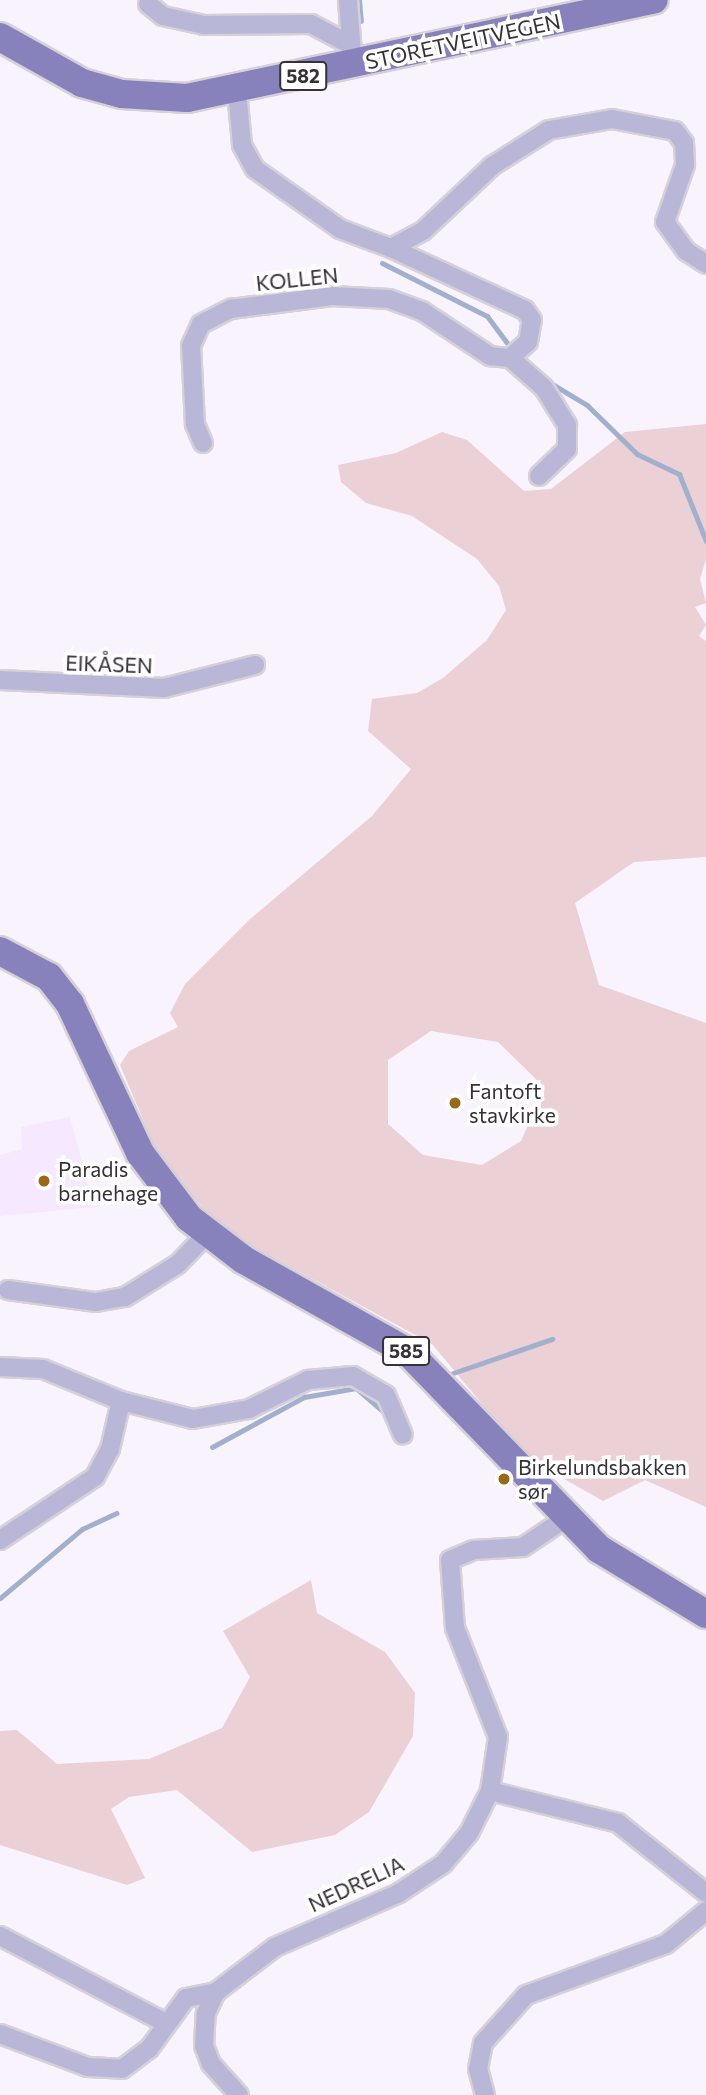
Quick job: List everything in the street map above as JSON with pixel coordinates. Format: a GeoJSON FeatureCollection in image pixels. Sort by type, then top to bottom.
{"type":"FeatureCollection","features":[{"type":"Feature","properties":{"kind":"main road","name":"STORETVEITVEGEN"},"geometry":{"type":"LineString","coordinates":[[0,37],[82,83],[122,94],[176,98],[237,91],[352,55],[654,0]]}},
{"type":"Feature","properties":{"kind":"main road","name":"585"},"geometry":{"type":"LineString","coordinates":[[0,951],[48,977],[70,1004],[140,1153],[169,1196],[207,1234],[408,1352],[566,1518],[599,1549],[706,1614]]}},
{"type":"Feature","properties":{"kind":"street","name":"STORETVEITVEGEN"},"geometry":{"type":"LineString","coordinates":[[348,0],[352,55]]}},
{"type":"Feature","properties":{"kind":"street","name":"STORETVEITVEGEN"},"geometry":{"type":"LineString","coordinates":[[148,4],[163,16],[204,26],[311,24],[352,55]]}},
{"type":"Feature","properties":{"kind":"street"},"geometry":{"type":"LineString","coordinates":[[237,91],[242,145],[255,169],[340,229],[391,248],[525,310],[531,335],[510,358]]}},
{"type":"Feature","properties":{"kind":"street"},"geometry":{"type":"LineString","coordinates":[[391,248],[422,231],[532,138],[572,121],[612,118],[679,136],[685,165],[665,222],[674,239],[706,264]]}},
{"type":"Feature","properties":{"kind":"street","name":"KOLLEN"},"geometry":{"type":"LineString","coordinates":[[203,443],[195,424],[191,346],[201,324],[231,309],[332,296],[389,299],[422,311],[490,356],[510,358],[544,388],[567,425],[567,449],[539,476]]}},
{"type":"Feature","properties":{"kind":"street","name":"EIKÅSEN"},"geometry":{"type":"LineString","coordinates":[[0,680],[153,689],[255,665]]}},
{"type":"Feature","properties":{"kind":"street"},"geometry":{"type":"LineString","coordinates":[[8,1290],[96,1302],[125,1297],[170,1270],[207,1234]]}},
{"type":"Feature","properties":{"kind":"street"},"geometry":{"type":"LineString","coordinates":[[0,1367],[43,1369],[121,1401],[177,1418],[212,1418],[249,1409],[308,1380],[353,1376],[386,1395],[403,1436]]}},
{"type":"Feature","properties":{"kind":"street"},"geometry":{"type":"LineString","coordinates":[[0,1540],[95,1477],[110,1448],[121,1401]]}},
{"type":"Feature","properties":{"kind":"street","name":"NEDRELIA"},"geometry":{"type":"LineString","coordinates":[[0,2034],[88,2067],[122,2068],[149,2049],[164,2022],[186,1998],[216,1992],[275,1947],[400,1893],[443,1864],[469,1833],[490,1791],[498,1737],[454,1628],[447,1569],[462,1552],[523,1547],[566,1518]]}},
{"type":"Feature","properties":{"kind":"street"},"geometry":{"type":"LineString","coordinates":[[490,1791],[618,1823],[706,1894]]}},
{"type":"Feature","properties":{"kind":"street"},"geometry":{"type":"LineString","coordinates":[[485,2095],[478,2069],[483,2043],[526,1995],[666,1944],[706,1911]]}},
{"type":"Feature","properties":{"kind":"street"},"geometry":{"type":"LineString","coordinates":[[0,1936],[164,2022]]}},
{"type":"Feature","properties":{"kind":"street"},"geometry":{"type":"LineString","coordinates":[[216,1992],[206,2012],[204,2046],[211,2064],[239,2095]]}},
{"type":"Feature","properties":{"kind":"shaded area"},"geometry":{"type":"Polygon","coordinates":[[[706,424],[706,559],[700,579],[706,603],[695,607],[706,625],[699,636],[706,641],[706,857],[634,862],[575,903],[599,985],[706,1023],[706,1507],[645,1480],[603,1501],[527,1458],[432,1344],[222,1230],[158,1155],[120,1065],[129,1051],[178,1027],[170,1013],[185,984],[249,920],[372,816],[411,769],[368,731],[372,699],[417,693],[443,678],[487,640],[506,610],[499,586],[477,559],[412,516],[366,503],[341,482],[338,465],[396,453],[442,432],[467,440],[524,491],[551,489],[625,432],[706,424]],[[431,1031],[388,1060],[388,1124],[423,1155],[482,1165],[521,1141],[545,1088],[498,1042],[431,1031]]]}},
{"type":"Feature","properties":{"kind":"shaded area","name":"Paradis barnehage"},"geometry":{"type":"Polygon","coordinates":[[[70,1117],[94,1207],[0,1216],[0,1155],[22,1149],[21,1127],[70,1117]]]}},
{"type":"Feature","properties":{"kind":"shaded area"},"geometry":{"type":"Polygon","coordinates":[[[311,1580],[317,1613],[385,1652],[415,1693],[413,1736],[369,1812],[335,1835],[252,1852],[177,1790],[129,1797],[111,1809],[145,1878],[127,1885],[0,1845],[0,1731],[17,1730],[57,1764],[149,1759],[222,1728],[250,1677],[223,1631],[311,1580]]]}},
{"type":"Feature","properties":{"kind":"waterway"},"geometry":{"type":"LineString","coordinates":[[359,0],[361,21]]}},
{"type":"Feature","properties":{"kind":"waterway"},"geometry":{"type":"LineString","coordinates":[[382,263],[487,316],[513,351]]}},
{"type":"Feature","properties":{"kind":"waterway"},"geometry":{"type":"LineString","coordinates":[[552,384],[587,405],[637,454],[679,474],[706,541]]}},
{"type":"Feature","properties":{"kind":"waterway"},"geometry":{"type":"LineString","coordinates":[[453,1373],[552,1339]]}},
{"type":"Feature","properties":{"kind":"waterway"},"geometry":{"type":"LineString","coordinates":[[212,1447],[304,1397],[356,1388],[387,1415]]}},
{"type":"Feature","properties":{"kind":"waterway"},"geometry":{"type":"LineString","coordinates":[[0,1598],[82,1529],[117,1513]]}},
{"type":"Feature","properties":{"kind":"place","name":"Fantoft stavkirke"},"geometry":{"type":"Point","coordinates":[455,1103]}},
{"type":"Feature","properties":{"kind":"place","name":"Paradis barnehage"},"geometry":{"type":"Point","coordinates":[44,1181]}},
{"type":"Feature","properties":{"kind":"place","name":"Birkelundsbakken sør"},"geometry":{"type":"Point","coordinates":[504,1479]}}]}
